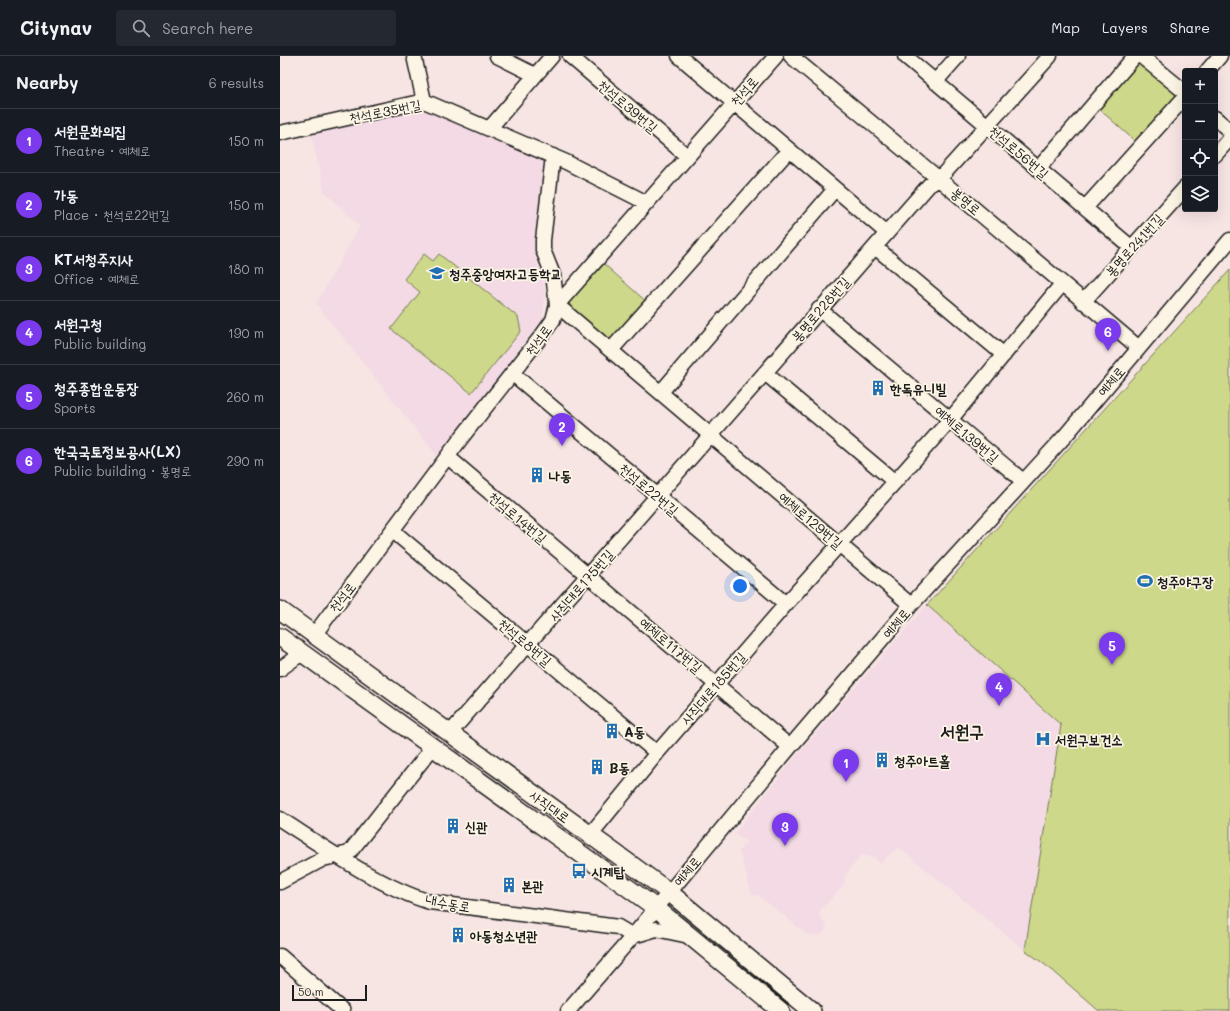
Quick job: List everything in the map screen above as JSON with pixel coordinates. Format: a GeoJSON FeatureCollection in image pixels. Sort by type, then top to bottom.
{"type":"FeatureCollection","features":[{"type":"Feature","properties":{"kind":"main road","name":"사직대로"},"geometry":{"type":"LineString","coordinates":[[280,610],[669,892],[812,1011]]}},
{"type":"Feature","properties":{"kind":"main road","name":"사직대로"},"geometry":{"type":"LineString","coordinates":[[280,637],[656,908],[781,1011]]}},
{"type":"Feature","properties":{"kind":"street"},"geometry":{"type":"LineString","coordinates":[[414,56],[424,101]]}},
{"type":"Feature","properties":{"kind":"street"},"geometry":{"type":"LineString","coordinates":[[497,56],[535,75]]}},
{"type":"Feature","properties":{"kind":"street"},"geometry":{"type":"LineString","coordinates":[[489,130],[552,56]]}},
{"type":"Feature","properties":{"kind":"street","name":"천석로39번길"},"geometry":{"type":"LineString","coordinates":[[570,56],[687,156]]}},
{"type":"Feature","properties":{"kind":"street"},"geometry":{"type":"LineString","coordinates":[[679,56],[887,233]]}},
{"type":"Feature","properties":{"kind":"street","name":"천석로"},"geometry":{"type":"LineString","coordinates":[[314,635],[448,457],[544,334],[553,320],[557,306],[776,56]]}},
{"type":"Feature","properties":{"kind":"street","name":"봉명로"},"geometry":{"type":"LineString","coordinates":[[791,56],[939,178],[1083,302],[1139,348]]}},
{"type":"Feature","properties":{"kind":"street","name":"천석로56번길"},"geometry":{"type":"LineString","coordinates":[[905,56],[1132,248]]}},
{"type":"Feature","properties":{"kind":"street"},"geometry":{"type":"LineString","coordinates":[[935,82],[958,56]]}},
{"type":"Feature","properties":{"kind":"street","name":"봉명로228번길"},"geometry":{"type":"LineString","coordinates":[[710,436],[819,309],[929,185],[939,178],[988,126],[1050,56]]}},
{"type":"Feature","properties":{"kind":"street"},"geometry":{"type":"LineString","coordinates":[[1038,168],[1135,56]]}},
{"type":"Feature","properties":{"kind":"street"},"geometry":{"type":"LineString","coordinates":[[1141,56],[1182,90]]}},
{"type":"Feature","properties":{"kind":"street"},"geometry":{"type":"LineString","coordinates":[[1210,68],[1220,56]]}},
{"type":"Feature","properties":{"kind":"street"},"geometry":{"type":"LineString","coordinates":[[1085,208],[1182,100]]}},
{"type":"Feature","properties":{"kind":"street","name":"천석로35번길"},"geometry":{"type":"LineString","coordinates":[[280,133],[424,101],[553,156],[647,203]]}},
{"type":"Feature","properties":{"kind":"street"},"geometry":{"type":"LineString","coordinates":[[1218,121],[1230,131]]}},
{"type":"Feature","properties":{"kind":"street"},"geometry":{"type":"LineString","coordinates":[[1218,152],[1230,138]]}},
{"type":"Feature","properties":{"kind":"street"},"geometry":{"type":"LineString","coordinates":[[611,350],[789,150]]}},
{"type":"Feature","properties":{"kind":"street"},"geometry":{"type":"LineString","coordinates":[[553,156],[543,250],[553,274],[557,306]]}},
{"type":"Feature","properties":{"kind":"street"},"geometry":{"type":"LineString","coordinates":[[661,392],[835,189]]}},
{"type":"Feature","properties":{"kind":"street","name":"봉명로241번길"},"geometry":{"type":"LineString","coordinates":[[1083,302],[1182,191]]}},
{"type":"Feature","properties":{"kind":"street","name":"예체로"},"geometry":{"type":"LineString","coordinates":[[568,1011],[633,936],[790,747],[911,605],[1065,436],[1230,240]]}},
{"type":"Feature","properties":{"kind":"street"},"geometry":{"type":"LineString","coordinates":[[875,247],[1004,355]]}},
{"type":"Feature","properties":{"kind":"street","name":"사직대로185번길"},"geometry":{"type":"LineString","coordinates":[[590,835],[657,753],[786,604],[950,420],[1062,284]]}},
{"type":"Feature","properties":{"kind":"street","name":"예체로129번길"},"geometry":{"type":"LineString","coordinates":[[557,306],[661,392],[710,436],[911,605]]}},
{"type":"Feature","properties":{"kind":"street","name":"예체로139번길"},"geometry":{"type":"LineString","coordinates":[[819,309],[1023,481]]}},
{"type":"Feature","properties":{"kind":"street"},"geometry":{"type":"LineString","coordinates":[[765,373],[895,482]]}},
{"type":"Feature","properties":{"kind":"street","name":"천석로22번길"},"geometry":{"type":"LineString","coordinates":[[513,374],[786,604]]}},
{"type":"Feature","properties":{"kind":"street","name":"사직대로175번길"},"geometry":{"type":"LineString","coordinates":[[450,734],[710,436]]}},
{"type":"Feature","properties":{"kind":"street","name":"천석로14번길"},"geometry":{"type":"LineString","coordinates":[[448,457],[588,576]]}},
{"type":"Feature","properties":{"kind":"street","name":"천석로8번길"},"geometry":{"type":"LineString","coordinates":[[393,531],[657,753]]}},
{"type":"Feature","properties":{"kind":"street","name":"예체로117번길"},"geometry":{"type":"LineString","coordinates":[[588,576],[718,684],[790,747]]}},
{"type":"Feature","properties":{"kind":"street"},"geometry":{"type":"LineString","coordinates":[[280,669],[302,653]]}},
{"type":"Feature","properties":{"kind":"street"},"geometry":{"type":"LineString","coordinates":[[280,882],[323,858],[350,853],[433,747]]}},
{"type":"Feature","properties":{"kind":"street","name":"내수동로"},"geometry":{"type":"LineString","coordinates":[[280,819],[338,856],[411,896],[430,902],[618,927],[633,936]]}},
{"type":"Feature","properties":{"kind":"street"},"geometry":{"type":"LineString","coordinates":[[633,936],[656,929],[690,936]]}},
{"type":"Feature","properties":{"kind":"street"},"geometry":{"type":"LineString","coordinates":[[280,956],[343,1011]]}},
{"type":"Feature","properties":{"kind":"shaded area","name":"청주중앙여자고등학교"},"geometry":{"type":"Polygon","coordinates":[[[418,106],[539,156],[543,162],[534,244],[545,287],[543,318],[438,457],[316,304],[360,226],[324,191],[311,132],[418,106]]]}},
{"type":"Feature","properties":{"kind":"shaded area"},"geometry":{"type":"Polygon","coordinates":[[[927,605],[1061,725],[1025,950],[898,847],[880,864],[874,857],[861,855],[845,876],[844,885],[818,913],[827,927],[821,935],[808,935],[758,895],[752,895],[739,851],[747,842],[735,833],[796,756],[927,605]]]}},
{"type":"Feature","properties":{"kind":"green space"},"geometry":{"type":"Polygon","coordinates":[[[1141,63],[1175,92],[1176,99],[1137,143],[1097,107],[1134,64],[1141,63]]]}},
{"type":"Feature","properties":{"kind":"green space"},"geometry":{"type":"Polygon","coordinates":[[[424,254],[433,261],[439,254],[518,317],[521,331],[471,393],[391,329],[420,292],[404,279],[424,254]]]}},
{"type":"Feature","properties":{"kind":"green space"},"geometry":{"type":"Polygon","coordinates":[[[604,264],[649,304],[610,342],[572,311],[569,302],[604,264]]]}},
{"type":"Feature","properties":{"kind":"green space"},"geometry":{"type":"Polygon","coordinates":[[[1230,270],[1230,1011],[1099,1011],[1052,970],[1025,950],[1061,725],[927,605],[1230,270]]]}},
{"type":"Feature","properties":{"kind":"place","name":"청주중앙여자고등학교"},"geometry":{"type":"Point","coordinates":[437,273]}},
{"type":"Feature","properties":{"kind":"place","name":"한국국토정보공사(LX)"},"geometry":{"type":"Point","coordinates":[1108,351]}},
{"type":"Feature","properties":{"kind":"place","name":"한독유니빌"},"geometry":{"type":"Point","coordinates":[878,388]}},
{"type":"Feature","properties":{"kind":"place","name":"가동"},"geometry":{"type":"Point","coordinates":[562,446]}},
{"type":"Feature","properties":{"kind":"place","name":"나동"},"geometry":{"type":"Point","coordinates":[537,475]}},
{"type":"Feature","properties":{"kind":"place","name":"청주야구장"},"geometry":{"type":"Point","coordinates":[1145,581]}},
{"type":"Feature","properties":{"kind":"place","name":"청주종합운동장"},"geometry":{"type":"Point","coordinates":[1112,665]}},
{"type":"Feature","properties":{"kind":"place","name":"서원구청"},"geometry":{"type":"Point","coordinates":[999,706]}},
{"type":"Feature","properties":{"kind":"place","name":"A동"},"geometry":{"type":"Point","coordinates":[612,731]}},
{"type":"Feature","properties":{"kind":"place","name":"서원구보건소"},"geometry":{"type":"Point","coordinates":[1043,739]}},
{"type":"Feature","properties":{"kind":"place","name":"청주아트홀"},"geometry":{"type":"Point","coordinates":[882,760]}},
{"type":"Feature","properties":{"kind":"place","name":"B동"},"geometry":{"type":"Point","coordinates":[597,767]}},
{"type":"Feature","properties":{"kind":"place","name":"서원문화의집"},"geometry":{"type":"Point","coordinates":[846,782]}},
{"type":"Feature","properties":{"kind":"place","name":"신관"},"geometry":{"type":"Point","coordinates":[453,826]}},
{"type":"Feature","properties":{"kind":"place","name":"KT서청주지사"},"geometry":{"type":"Point","coordinates":[785,846]}},
{"type":"Feature","properties":{"kind":"place","name":"시계탑"},"geometry":{"type":"Point","coordinates":[579,871]}},
{"type":"Feature","properties":{"kind":"place","name":"본관"},"geometry":{"type":"Point","coordinates":[509,885]}},
{"type":"Feature","properties":{"kind":"place","name":"아동청소년관"},"geometry":{"type":"Point","coordinates":[458,935]}},
{"type":"Feature","properties":{"kind":"district","name":"서원구"},"geometry":{"type":"Point","coordinates":[962,731]}}]}
